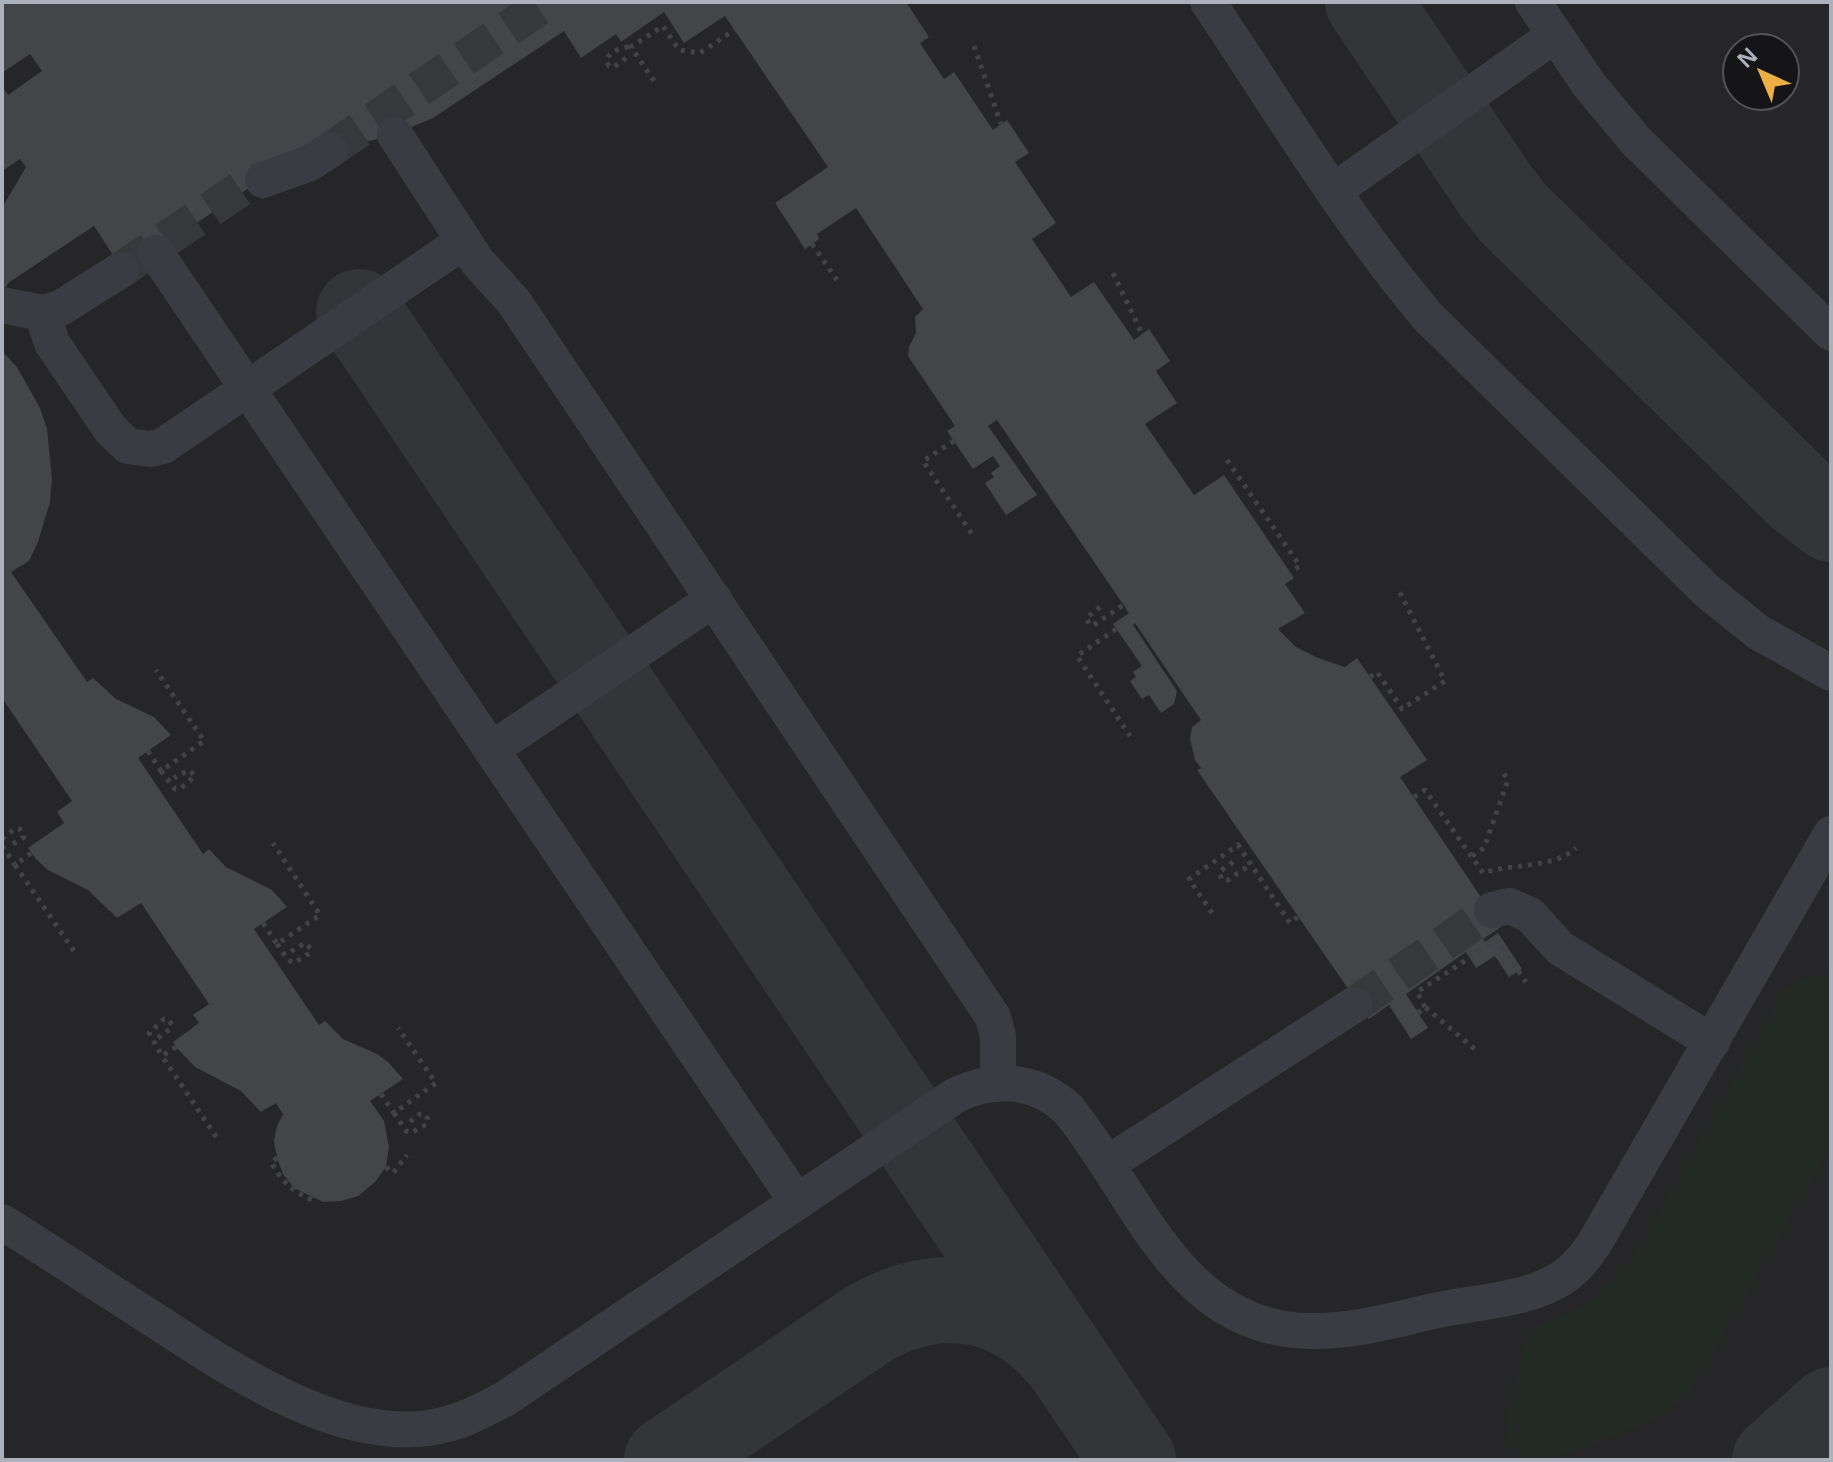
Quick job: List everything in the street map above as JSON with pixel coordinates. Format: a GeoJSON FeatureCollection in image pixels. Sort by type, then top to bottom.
{"type":"FeatureCollection","features":[{"type":"Feature","properties":{"kind":"lane"},"geometry":{"type":"LineString","coordinates":[[1208,2],[1397,280],[1428,317],[1673,559],[1733,613],[1758,632],[1831,673]]}},
{"type":"Feature","properties":{"kind":"lane"},"geometry":{"type":"LineString","coordinates":[[1533,2],[1590,86],[1636,141],[1831,333]]}},
{"type":"Feature","properties":{"kind":"lane"},"geometry":{"type":"LineString","coordinates":[[1335,190],[1555,35]]}},
{"type":"Feature","properties":{"kind":"lane"},"geometry":{"type":"LineString","coordinates":[[395,135],[464,241],[514,302],[993,1017],[998,1036],[998,1083]]}},
{"type":"Feature","properties":{"kind":"lane"},"geometry":{"type":"LineString","coordinates":[[263,180],[310,163],[330,150]]}},
{"type":"Feature","properties":{"kind":"lane"},"geometry":{"type":"LineString","coordinates":[[42,313],[52,343],[111,430],[128,446],[151,449],[163,446],[464,241]]}},
{"type":"Feature","properties":{"kind":"lane"},"geometry":{"type":"LineString","coordinates":[[156,253],[797,1202]]}},
{"type":"Feature","properties":{"kind":"lane"},"geometry":{"type":"LineString","coordinates":[[2,305],[42,313],[77,300],[121,270]]}},
{"type":"Feature","properties":{"kind":"lane"},"geometry":{"type":"LineString","coordinates":[[492,749],[714,599]]}},
{"type":"Feature","properties":{"kind":"lane"},"geometry":{"type":"LineString","coordinates":[[2,1222],[200,1349],[293,1401],[326,1415],[358,1423],[398,1429],[426,1428],[456,1422],[506,1398],[956,1095],[976,1086],[1019,1083],[1054,1097],[1082,1125],[1188,1280],[1233,1313],[1270,1326],[1300,1331],[1332,1331],[1512,1296],[1555,1282],[1583,1259],[1594,1244],[1831,834]]}},
{"type":"Feature","properties":{"kind":"lane"},"geometry":{"type":"LineString","coordinates":[[1492,910],[1509,906],[1530,915],[1560,948],[1712,1042]]}},
{"type":"Feature","properties":{"kind":"lane"},"geometry":{"type":"LineString","coordinates":[[1107,1164],[1354,1005]]}},
{"type":"Feature","properties":{"kind":"path"},"geometry":{"type":"LineString","coordinates":[[626,58],[614,67],[606,61],[620,48],[631,47],[663,26],[679,50],[700,53],[734,30]]}},
{"type":"Feature","properties":{"kind":"path"},"geometry":{"type":"LineString","coordinates":[[974,46],[1001,124]]}},
{"type":"Feature","properties":{"kind":"path"},"geometry":{"type":"LineString","coordinates":[[631,47],[654,81]]}},
{"type":"Feature","properties":{"kind":"path"},"geometry":{"type":"LineString","coordinates":[[812,244],[837,280]]}},
{"type":"Feature","properties":{"kind":"path"},"geometry":{"type":"LineString","coordinates":[[1113,273],[1142,334]]}},
{"type":"Feature","properties":{"kind":"path"},"geometry":{"type":"LineString","coordinates":[[954,441],[923,461],[974,537]]}},
{"type":"Feature","properties":{"kind":"path"},"geometry":{"type":"LineString","coordinates":[[1227,460],[1300,566],[1291,572]]}},
{"type":"Feature","properties":{"kind":"path"},"geometry":{"type":"LineString","coordinates":[[1370,677],[1377,672],[1402,709],[1445,681],[1397,587]]}},
{"type":"Feature","properties":{"kind":"path"},"geometry":{"type":"LineString","coordinates":[[1100,607],[1086,618],[1090,625],[1123,605]]}},
{"type":"Feature","properties":{"kind":"path"},"geometry":{"type":"LineString","coordinates":[[1116,629],[1077,656],[1130,736]]}},
{"type":"Feature","properties":{"kind":"path"},"geometry":{"type":"LineString","coordinates":[[156,670],[204,741],[161,771]]}},
{"type":"Feature","properties":{"kind":"path"},"geometry":{"type":"LineString","coordinates":[[148,751],[172,787],[178,789],[195,776],[189,770],[174,778]]}},
{"type":"Feature","properties":{"kind":"path"},"geometry":{"type":"LineString","coordinates":[[1472,856],[1484,848],[1508,780],[1502,770]]}},
{"type":"Feature","properties":{"kind":"path"},"geometry":{"type":"LineString","coordinates":[[1414,797],[1425,790],[1483,873],[1564,858],[1576,848]]}},
{"type":"Feature","properties":{"kind":"path"},"geometry":{"type":"LineString","coordinates":[[2,839],[16,828],[22,830],[23,838],[11,845]]}},
{"type":"Feature","properties":{"kind":"path"},"geometry":{"type":"LineString","coordinates":[[273,843],[320,915],[277,944]]}},
{"type":"Feature","properties":{"kind":"path"},"geometry":{"type":"LineString","coordinates":[[1212,913],[1189,879],[1238,845],[1290,923],[1299,916]]}},
{"type":"Feature","properties":{"kind":"path"},"geometry":{"type":"LineString","coordinates":[[2,846],[74,951]]}},
{"type":"Feature","properties":{"kind":"path"},"geometry":{"type":"LineString","coordinates":[[15,865],[31,853]]}},
{"type":"Feature","properties":{"kind":"path"},"geometry":{"type":"LineString","coordinates":[[1233,862],[1219,872],[1222,880],[1228,880],[1251,864]]}},
{"type":"Feature","properties":{"kind":"path"},"geometry":{"type":"LineString","coordinates":[[263,923],[288,960],[294,963],[310,953],[311,949],[305,943],[290,952]]}},
{"type":"Feature","properties":{"kind":"path"},"geometry":{"type":"LineString","coordinates":[[1477,1051],[1425,1007],[1417,992],[1497,940],[1526,982]]}},
{"type":"Feature","properties":{"kind":"path"},"geometry":{"type":"LineString","coordinates":[[1418,1013],[1425,1007]]}},
{"type":"Feature","properties":{"kind":"path"},"geometry":{"type":"LineString","coordinates":[[158,1038],[170,1029],[172,1025],[168,1019],[149,1033],[219,1141]]}},
{"type":"Feature","properties":{"kind":"path"},"geometry":{"type":"LineString","coordinates":[[394,1113],[436,1083],[398,1028]]}},
{"type":"Feature","properties":{"kind":"path"},"geometry":{"type":"LineString","coordinates":[[162,1056],[176,1047]]}},
{"type":"Feature","properties":{"kind":"path"},"geometry":{"type":"LineString","coordinates":[[381,1094],[406,1131],[411,1133],[427,1124],[428,1119],[425,1114],[420,1114],[408,1123]]}},
{"type":"Feature","properties":{"kind":"path"},"geometry":{"type":"LineString","coordinates":[[386,1167],[393,1173],[407,1155]]}},
{"type":"Feature","properties":{"kind":"path"},"geometry":{"type":"LineString","coordinates":[[277,1158],[271,1162],[279,1177],[293,1190],[313,1200]]}},
{"type":"Feature","properties":{"kind":"shaded area"},"geometry":{"type":"Polygon","coordinates":[[[2,2],[1831,2],[1831,1460],[2,1460],[2,2]]]}},
{"type":"Feature","properties":{"kind":"shaded area"},"geometry":{"type":"Polygon","coordinates":[[[1831,975],[1831,1145],[1687,1397],[1656,1417],[1591,1446],[1550,1457],[1530,1459],[1523,1456],[1510,1442],[1508,1432],[1515,1385],[1531,1327],[1566,1314],[1591,1299],[1613,1280],[1637,1252],[1785,990],[1802,978],[1831,975]]]}},
{"type":"Feature","properties":{"kind":"building"},"geometry":{"type":"Polygon","coordinates":[[[2,2],[906,2],[929,37],[920,43],[944,79],[954,72],[993,130],[1007,120],[1029,153],[1015,162],[1056,223],[1032,239],[1071,297],[1094,282],[1134,340],[1149,329],[1170,361],[1156,371],[1177,403],[1145,424],[1194,495],[1224,475],[1294,578],[1285,584],[1305,613],[1278,629],[1296,647],[1318,658],[1345,667],[1357,658],[1427,760],[1400,777],[1501,927],[1483,939],[1485,942],[1498,933],[1522,969],[1509,977],[1495,956],[1476,968],[1466,952],[1406,994],[1428,1028],[1411,1039],[1389,1005],[1369,1019],[1197,770],[1201,768],[1195,760],[1190,739],[1192,727],[1201,720],[1135,623],[1133,625],[1177,691],[1174,704],[1161,713],[1149,695],[1142,699],[1130,681],[1136,677],[1133,672],[1142,666],[1113,624],[1129,613],[997,420],[988,426],[1037,495],[1006,515],[985,483],[994,477],[991,473],[1000,466],[993,456],[973,469],[947,431],[955,426],[908,356],[916,333],[915,317],[923,309],[856,208],[817,234],[819,239],[805,249],[775,203],[828,167],[725,16],[684,43],[664,12],[621,42],[616,34],[581,58],[564,31],[433,118],[390,136],[305,150],[124,272],[94,226],[8,283],[2,294],[2,208],[26,167],[20,159],[2,171],[2,86],[8,95],[42,71],[30,54],[2,73],[2,2]]]}},
{"type":"Feature","properties":{"kind":"building"},"geometry":{"type":"Polygon","coordinates":[[[2,351],[17,367],[40,408],[47,429],[52,478],[50,502],[38,542],[29,561],[11,572],[87,682],[93,678],[116,699],[154,717],[171,735],[138,758],[203,854],[209,849],[226,867],[272,890],[287,907],[254,929],[319,1025],[325,1021],[343,1039],[377,1054],[403,1079],[370,1101],[384,1121],[389,1147],[386,1167],[375,1182],[358,1196],[323,1202],[294,1188],[283,1174],[277,1158],[274,1141],[283,1114],[276,1103],[261,1112],[241,1091],[195,1067],[176,1047],[173,1042],[199,1023],[193,1015],[209,1004],[141,903],[117,918],[88,890],[48,870],[28,848],[64,823],[57,812],[72,801],[2,698],[2,351]]]}},
{"type":"Feature","properties":{"kind":"taxiway"},"geometry":{"type":"LineString","coordinates":[[1368,2],[1514,214],[1800,495],[1831,519]]}},
{"type":"Feature","properties":{"kind":"taxiway"},"geometry":{"type":"LineString","coordinates":[[359,312],[1133,1460]]}},
{"type":"Feature","properties":{"kind":"taxiway"},"geometry":{"type":"LineString","coordinates":[[667,1460],[870,1323],[919,1304],[944,1300],[969,1301],[993,1307],[1037,1332],[1057,1351]]}},
{"type":"Feature","properties":{"kind":"taxiway"},"geometry":{"type":"LineString","coordinates":[[1775,1460],[1831,1410]]}},
{"type":"Feature","properties":{"kind":"tunnel"},"geometry":{"type":"LineString","coordinates":[[330,150],[547,2]]}},
{"type":"Feature","properties":{"kind":"tunnel"},"geometry":{"type":"LineString","coordinates":[[121,270],[246,185],[263,180]]}},
{"type":"Feature","properties":{"kind":"tunnel"},"geometry":{"type":"LineString","coordinates":[[1354,1005],[1492,910]]}}]}
